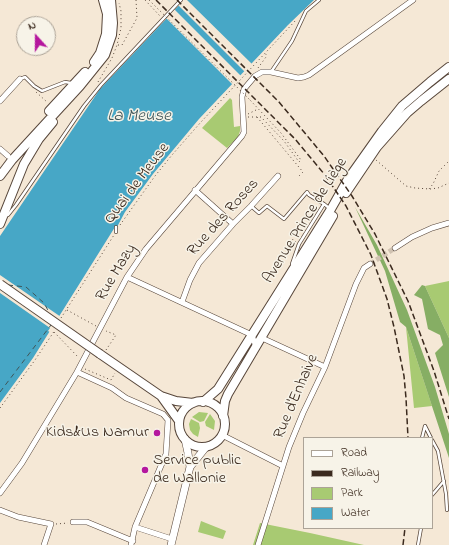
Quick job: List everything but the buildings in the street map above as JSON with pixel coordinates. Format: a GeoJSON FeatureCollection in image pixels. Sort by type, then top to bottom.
{"type":"FeatureCollection","features":[{"type":"Feature","properties":{"kind":"main road"},"geometry":{"type":"LineString","coordinates":[[0,176],[100,53],[104,43],[107,24],[107,14],[103,0]]}},
{"type":"Feature","properties":{"kind":"main road"},"geometry":{"type":"LineString","coordinates":[[0,167],[8,156],[96,68],[105,55],[112,35],[113,23],[111,0]]}},
{"type":"Feature","properties":{"kind":"main road","name":"Avenue Prince de Liège"},"geometry":{"type":"LineString","coordinates":[[202,402],[218,388],[287,280],[348,179],[382,131],[402,106],[449,67]]}},
{"type":"Feature","properties":{"kind":"main road","name":"Avenue Prince de Liège"},"geometry":{"type":"LineString","coordinates":[[223,416],[225,401],[228,394],[352,183],[371,156],[407,113],[449,79]]}},
{"type":"Feature","properties":{"kind":"main road"},"geometry":{"type":"LineString","coordinates":[[430,82],[435,89]]}},
{"type":"Feature","properties":{"kind":"main road"},"geometry":{"type":"LineString","coordinates":[[0,224],[2,214],[24,164],[39,139],[54,120],[56,107]]}},
{"type":"Feature","properties":{"kind":"main road"},"geometry":{"type":"LineString","coordinates":[[0,284],[104,354],[161,396],[179,421],[181,434],[185,439],[194,446],[206,447]]}},
{"type":"Feature","properties":{"kind":"main road"},"geometry":{"type":"LineString","coordinates":[[161,396],[176,401],[209,403],[215,406],[223,416],[224,429],[222,435],[215,443],[206,447],[190,467]]}},
{"type":"Feature","properties":{"kind":"main road"},"geometry":{"type":"LineString","coordinates":[[179,421],[182,413],[187,407],[194,403]]}},
{"type":"Feature","properties":{"kind":"main road"},"geometry":{"type":"LineString","coordinates":[[171,542],[190,467],[185,439]]}},
{"type":"Feature","properties":{"kind":"street"},"geometry":{"type":"LineString","coordinates":[[255,76],[262,72],[271,72],[298,78],[309,75],[413,0]]}},
{"type":"Feature","properties":{"kind":"street","name":"Rue Mazy"},"geometry":{"type":"LineString","coordinates":[[0,493],[22,463],[79,373],[83,361],[127,277],[146,249],[242,136],[244,132],[244,117],[242,97],[244,89],[255,76]]}},
{"type":"Feature","properties":{"kind":"street"},"geometry":{"type":"LineString","coordinates":[[0,101],[20,78]]}},
{"type":"Feature","properties":{"kind":"street"},"geometry":{"type":"LineString","coordinates":[[0,149],[8,156]]}},
{"type":"Feature","properties":{"kind":"street","name":"Rue des Roses"},"geometry":{"type":"LineString","coordinates":[[182,302],[190,280],[199,263],[278,176]]}},
{"type":"Feature","properties":{"kind":"street"},"geometry":{"type":"LineString","coordinates":[[195,190],[233,224]]}},
{"type":"Feature","properties":{"kind":"street"},"geometry":{"type":"LineString","coordinates":[[395,248],[419,234],[449,223]]}},
{"type":"Feature","properties":{"kind":"street","name":"Rue d'Enhaive"},"geometry":{"type":"LineString","coordinates":[[258,545],[282,466],[303,413],[325,367],[356,284],[364,268],[370,264]]}},
{"type":"Feature","properties":{"kind":"street"},"geometry":{"type":"LineString","coordinates":[[127,277],[252,335],[256,347]]}},
{"type":"Feature","properties":{"kind":"street"},"geometry":{"type":"LineString","coordinates":[[262,338],[325,367]]}},
{"type":"Feature","properties":{"kind":"street"},"geometry":{"type":"LineString","coordinates":[[73,522],[87,522],[132,543],[135,527],[166,454],[168,420],[163,414],[126,398],[112,388],[79,373]]}},
{"type":"Feature","properties":{"kind":"street"},"geometry":{"type":"LineString","coordinates":[[222,435],[282,466]]}},
{"type":"Feature","properties":{"kind":"street"},"geometry":{"type":"LineString","coordinates":[[0,510],[18,517],[51,524],[44,545]]}},
{"type":"Feature","properties":{"kind":"street"},"geometry":{"type":"LineString","coordinates":[[135,527],[171,542]]}},
{"type":"Feature","properties":{"kind":"lane"},"geometry":{"type":"LineString","coordinates":[[2,214],[8,215],[16,205],[67,129],[101,85],[181,0]]}},
{"type":"Feature","properties":{"kind":"lane"},"geometry":{"type":"LineString","coordinates":[[271,72],[292,41],[306,11],[319,0]]}},
{"type":"Feature","properties":{"kind":"lane"},"geometry":{"type":"LineString","coordinates":[[20,78],[25,77],[34,86],[42,91],[65,82],[74,84]]}},
{"type":"Feature","properties":{"kind":"lane"},"geometry":{"type":"LineString","coordinates":[[251,206],[259,213],[267,206],[284,219],[307,192],[331,209]]}},
{"type":"Feature","properties":{"kind":"lane"},"geometry":{"type":"LineString","coordinates":[[287,280],[299,244],[324,204]]}},
{"type":"Feature","properties":{"kind":"lane"},"geometry":{"type":"LineString","coordinates":[[116,227],[116,232]]}},
{"type":"Feature","properties":{"kind":"lane"},"geometry":{"type":"LineString","coordinates":[[422,437],[425,426],[431,437]]}},
{"type":"Feature","properties":{"kind":"lane"},"geometry":{"type":"LineString","coordinates":[[433,441],[438,451],[448,510]]}},
{"type":"Feature","properties":{"kind":"lane"},"geometry":{"type":"LineString","coordinates":[[433,494],[444,481]]}},
{"type":"Feature","properties":{"kind":"lane"},"geometry":{"type":"LineString","coordinates":[[418,545],[421,529]]}},
{"type":"Feature","properties":{"kind":"path"},"geometry":{"type":"LineString","coordinates":[[101,85],[98,82],[118,45],[122,45],[138,18],[136,0]]}},
{"type":"Feature","properties":{"kind":"path"},"geometry":{"type":"LineString","coordinates":[[144,0],[163,19]]}},
{"type":"Feature","properties":{"kind":"path"},"geometry":{"type":"LineString","coordinates":[[149,0],[259,109],[281,133],[302,160],[299,162],[284,140],[261,117],[244,117]]}},
{"type":"Feature","properties":{"kind":"path","name":"Quai de Meuse"},"geometry":{"type":"LineString","coordinates":[[100,328],[66,310],[116,232],[131,209],[172,155],[201,122],[306,11]]}},
{"type":"Feature","properties":{"kind":"path"},"geometry":{"type":"LineString","coordinates":[[255,76],[259,66],[266,57],[267,52]]}},
{"type":"Feature","properties":{"kind":"path"},"geometry":{"type":"LineString","coordinates":[[38,94],[56,107]]}},
{"type":"Feature","properties":{"kind":"path"},"geometry":{"type":"LineString","coordinates":[[251,114],[259,109]]}},
{"type":"Feature","properties":{"kind":"path"},"geometry":{"type":"LineString","coordinates":[[257,116],[303,172],[298,177]]}},
{"type":"Feature","properties":{"kind":"path"},"geometry":{"type":"LineString","coordinates":[[371,156],[406,186],[428,189],[438,188],[449,183]]}},
{"type":"Feature","properties":{"kind":"path"},"geometry":{"type":"LineString","coordinates":[[428,189],[449,161]]}},
{"type":"Feature","properties":{"kind":"path"},"geometry":{"type":"LineString","coordinates":[[285,249],[293,239]]}},
{"type":"Feature","properties":{"kind":"path"},"geometry":{"type":"LineString","coordinates":[[100,328],[116,335],[104,354]]}},
{"type":"Feature","properties":{"kind":"path"},"geometry":{"type":"LineString","coordinates":[[0,408],[54,332],[58,334],[83,361]]}},
{"type":"Feature","properties":{"kind":"path"},"geometry":{"type":"LineString","coordinates":[[79,373],[85,368],[111,380],[116,372]]}},
{"type":"Feature","properties":{"kind":"path"},"geometry":{"type":"LineString","coordinates":[[51,524],[73,522]]}},
{"type":"Feature","properties":{"kind":"green space"},"geometry":{"type":"Polygon","coordinates":[[[230,98],[232,100],[234,127],[240,126],[240,131],[238,137],[227,148],[202,128],[230,98]]]}},
{"type":"Feature","properties":{"kind":"green space"},"geometry":{"type":"Polygon","coordinates":[[[355,207],[377,245],[407,310],[435,387],[449,434],[449,458],[406,327],[400,322],[385,271],[355,207]]]}},
{"type":"Feature","properties":{"kind":"green space"},"geometry":{"type":"Polygon","coordinates":[[[449,281],[449,338],[425,286],[449,281]]]}},
{"type":"Feature","properties":{"kind":"green space"},"geometry":{"type":"Polygon","coordinates":[[[422,285],[425,286],[449,338],[449,397],[435,353],[443,345],[440,335],[428,329],[422,299],[414,295],[422,285]]]}},
{"type":"Feature","properties":{"kind":"green space"},"geometry":{"type":"Polygon","coordinates":[[[406,327],[432,406],[414,408],[406,327]]]}},
{"type":"Feature","properties":{"kind":"green space"},"geometry":{"type":"Polygon","coordinates":[[[199,412],[208,413],[204,421],[200,422],[192,417],[199,412]]]}},
{"type":"Feature","properties":{"kind":"green space"},"geometry":{"type":"Polygon","coordinates":[[[210,414],[215,421],[214,430],[206,426],[205,422],[210,414]]]}},
{"type":"Feature","properties":{"kind":"green space"},"geometry":{"type":"Polygon","coordinates":[[[191,419],[199,423],[200,428],[198,437],[190,430],[189,424],[191,419]]]}},
{"type":"Feature","properties":{"kind":"green space"},"geometry":{"type":"Polygon","coordinates":[[[201,521],[226,531],[223,539],[198,532],[201,521]]]}},
{"type":"Feature","properties":{"kind":"green space"},"geometry":{"type":"Polygon","coordinates":[[[260,523],[310,533],[364,545],[253,545],[260,523]]]}},
{"type":"Feature","properties":{"kind":"water","name":"La Meuse"},"geometry":{"type":"Polygon","coordinates":[[[184,0],[314,0],[288,25],[199,119],[153,174],[125,212],[117,227],[115,227],[33,358],[0,403],[0,236],[100,89],[184,0]]]}},
{"type":"Feature","properties":{"kind":"pier"},"geometry":{"type":"Polygon","coordinates":[[[182,0],[187,0],[253,65],[246,73],[177,4],[182,0]]]}},
{"type":"Feature","properties":{"kind":"pier"},"geometry":{"type":"Polygon","coordinates":[[[173,8],[242,77],[234,86],[165,17],[173,8]]]}},
{"type":"Feature","properties":{"kind":"pier"},"geometry":{"type":"Polygon","coordinates":[[[0,275],[61,317],[50,332],[48,331],[50,328],[0,293],[0,275]]]}},
{"type":"Feature","properties":{"kind":"ferry route"},"geometry":{"type":"LineString","coordinates":[[8,285],[26,287],[44,303],[50,314]]}},
{"type":"Feature","properties":{"kind":"ferry route"},"geometry":{"type":"LineString","coordinates":[[0,392],[51,325]]}},
{"type":"Feature","properties":{"kind":"tunnel"},"geometry":{"type":"LineString","coordinates":[[370,264],[395,248]]}},
{"type":"Feature","properties":{"kind":"railway"},"geometry":{"type":"LineString","coordinates":[[156,0],[295,139],[325,175],[346,206],[371,255],[387,299],[404,376],[408,437]]}},
{"type":"Feature","properties":{"kind":"railway"},"geometry":{"type":"LineString","coordinates":[[177,0],[279,102],[324,156],[352,196],[375,234],[408,301],[434,371],[449,419]]}},
{"type":"Feature","properties":{"kind":"railway"},"geometry":{"type":"LineString","coordinates":[[403,545],[405,529]]}},
{"type":"Feature","properties":{"kind":"place","name":"Kids&Us Namur"},"geometry":{"type":"Point","coordinates":[157,433]}},
{"type":"Feature","properties":{"kind":"place","name":"Service public de Wallonie"},"geometry":{"type":"Point","coordinates":[145,470]}}]}
